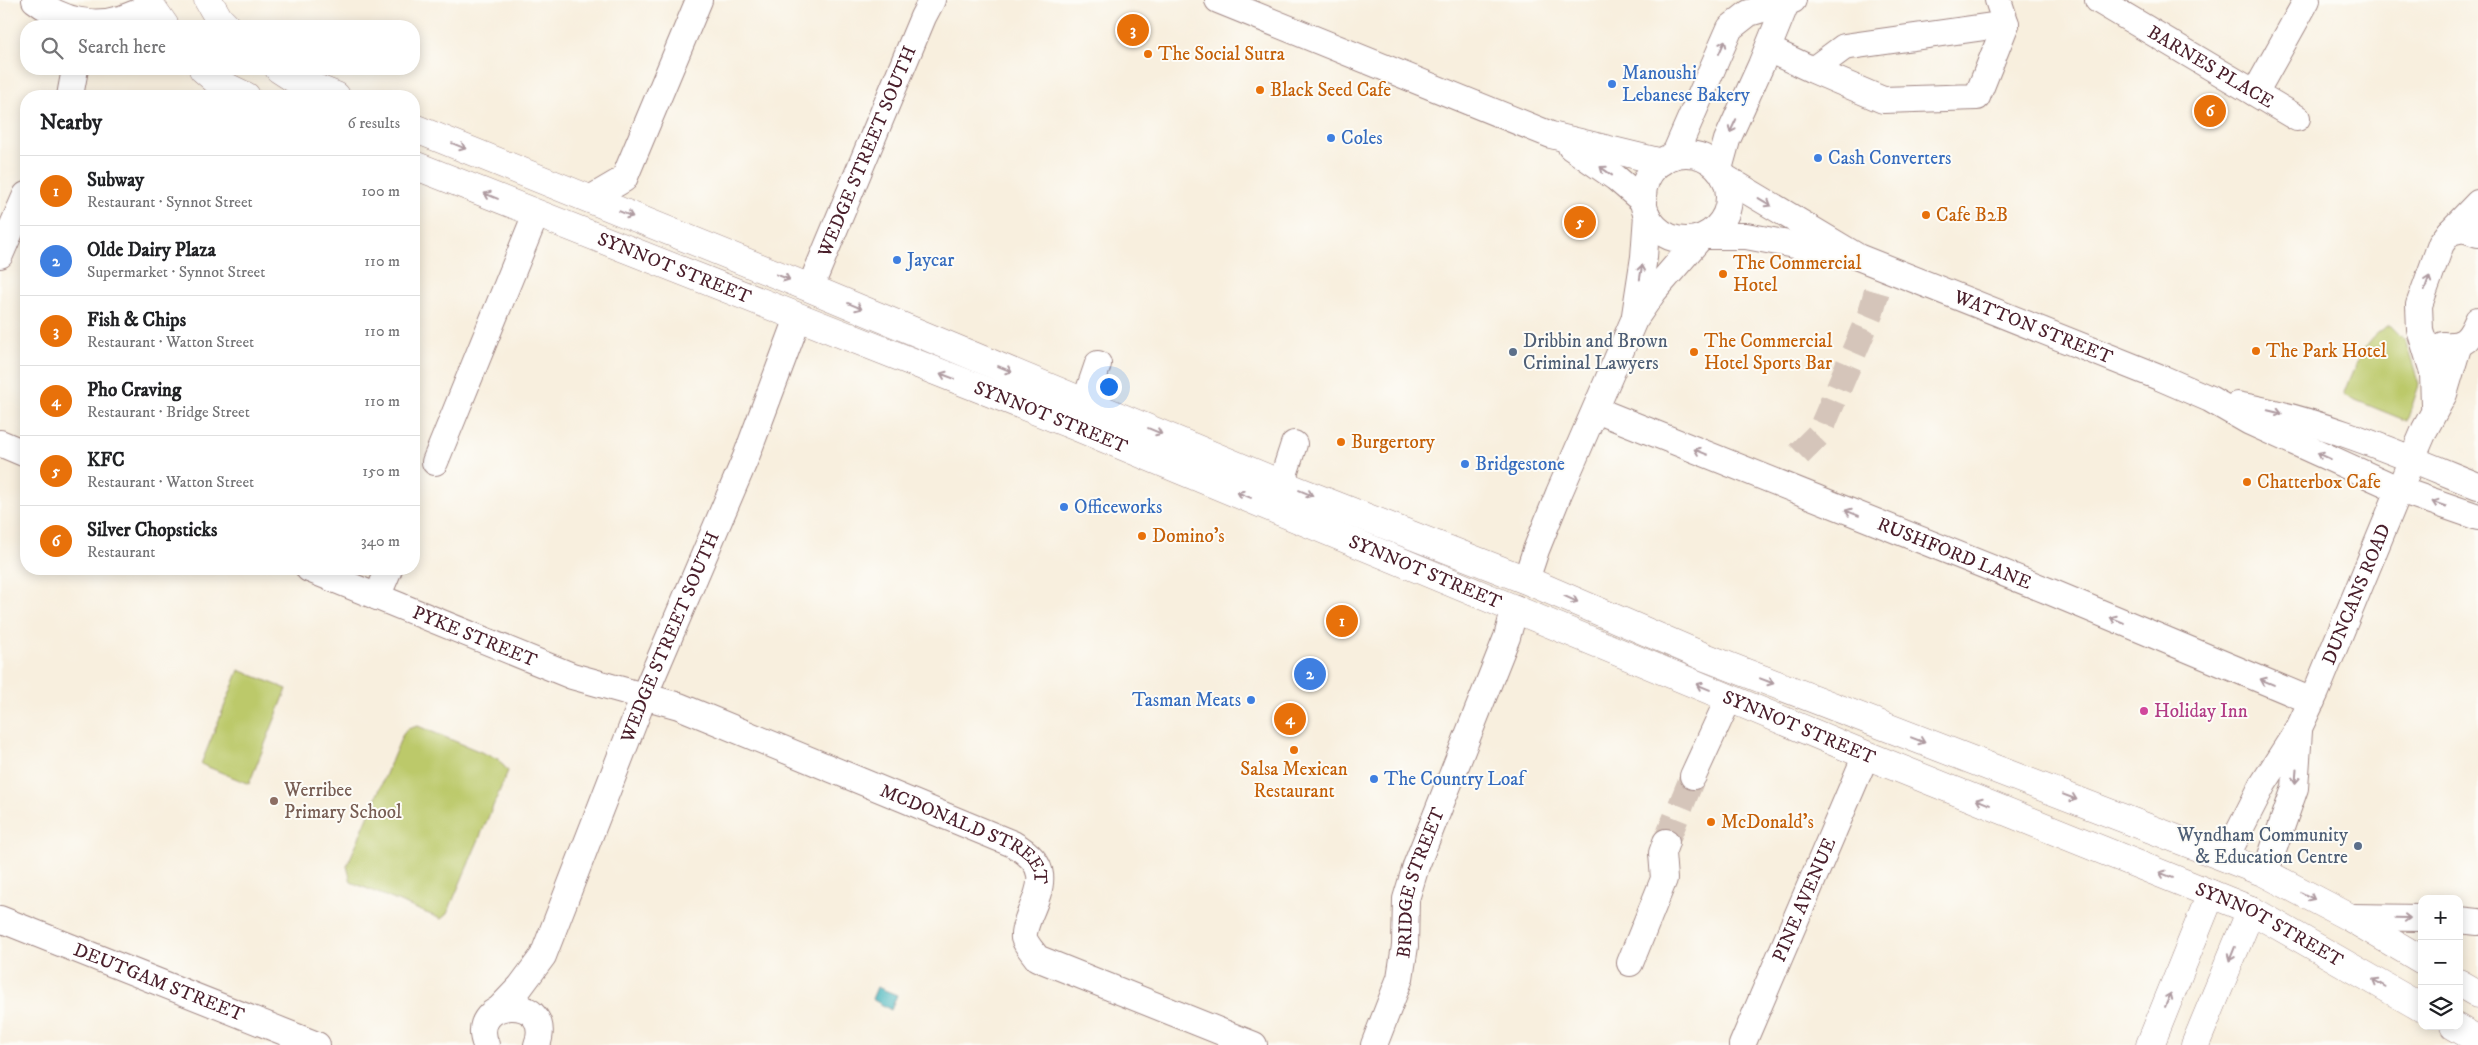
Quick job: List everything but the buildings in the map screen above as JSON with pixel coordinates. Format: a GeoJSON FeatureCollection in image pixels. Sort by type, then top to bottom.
{"type":"FeatureCollection","features":[{"type":"Feature","properties":{"kind":"main road"},"geometry":{"type":"LineString","coordinates":[[208,0],[219,20]]}},
{"type":"Feature","properties":{"kind":"main road"},"geometry":{"type":"LineString","coordinates":[[210,75],[219,83],[234,90]]}},
{"type":"Feature","properties":{"kind":"main road"},"geometry":{"type":"LineString","coordinates":[[288,75],[321,90]]}},
{"type":"Feature","properties":{"kind":"main road","name":"SYNNOT STREET"},"geometry":{"type":"LineString","coordinates":[[420,130],[810,288],[1081,415],[1276,495],[1515,608],[1866,755],[2251,910],[2418,1006]]}},
{"type":"Feature","properties":{"kind":"main road","name":"SYNNOT STREET"},"geometry":{"type":"LineString","coordinates":[[420,167],[798,318],[1081,415]]}},
{"type":"Feature","properties":{"kind":"main road"},"geometry":{"type":"LineString","coordinates":[[536,214],[543,180]]}},
{"type":"Feature","properties":{"kind":"main road"},"geometry":{"type":"LineString","coordinates":[[798,318],[810,288]]}},
{"type":"Feature","properties":{"kind":"main road","name":"SYNNOT STREET"},"geometry":{"type":"LineString","coordinates":[[1276,495],[1526,580],[1705,657],[2265,872],[2349,917],[2418,958]]}},
{"type":"Feature","properties":{"kind":"main road"},"geometry":{"type":"LineString","coordinates":[[1515,608],[1526,580]]}},
{"type":"Feature","properties":{"kind":"main road"},"geometry":{"type":"LineString","coordinates":[[1866,720],[1868,737],[1866,755]]}},
{"type":"Feature","properties":{"kind":"main road"},"geometry":{"type":"LineString","coordinates":[[2017,816],[2029,782]]}},
{"type":"Feature","properties":{"kind":"main road","name":"DUNCANS ROAD"},"geometry":{"type":"LineString","coordinates":[[2150,1045],[2226,857]]}},
{"type":"Feature","properties":{"kind":"main road","name":"DUNCANS ROAD"},"geometry":{"type":"LineString","coordinates":[[2194,1045],[2265,872]]}},
{"type":"Feature","properties":{"kind":"main road"},"geometry":{"type":"LineString","coordinates":[[2462,985],[2478,994]]}},
{"type":"Feature","properties":{"kind":"main road"},"geometry":{"type":"LineString","coordinates":[[2461,1030],[2478,1040]]}},
{"type":"Feature","properties":{"kind":"street"},"geometry":{"type":"LineString","coordinates":[[35,0],[49,10],[74,20]]}},
{"type":"Feature","properties":{"kind":"street"},"geometry":{"type":"LineString","coordinates":[[590,199],[624,179],[699,0]]}},
{"type":"Feature","properties":{"kind":"street"},"geometry":{"type":"LineString","coordinates":[[1218,0],[1551,135],[1668,159],[1686,154],[1698,156],[1709,161],[1721,173],[1728,189],[1729,203],[1725,216],[1717,227],[1703,237],[1654,291],[1634,320],[1556,501],[1526,580]]}},
{"type":"Feature","properties":{"kind":"street"},"geometry":{"type":"LineString","coordinates":[[1721,173],[1727,140],[1790,0]]}},
{"type":"Feature","properties":{"kind":"street"},"geometry":{"type":"LineString","coordinates":[[1634,320],[1644,257],[1647,179],[1668,159],[1730,28],[1749,13],[1790,0]]}},
{"type":"Feature","properties":{"kind":"street"},"geometry":{"type":"LineString","coordinates":[[1768,49],[1883,100],[1977,97],[2006,24],[1998,0]]}},
{"type":"Feature","properties":{"kind":"street","name":"BARNES PLACE"},"geometry":{"type":"LineString","coordinates":[[2098,0],[2297,118]]}},
{"type":"Feature","properties":{"kind":"street"},"geometry":{"type":"LineString","coordinates":[[2255,93],[2307,0]]}},
{"type":"Feature","properties":{"kind":"street","name":"WEDGE STREET SOUTH"},"geometry":{"type":"LineString","coordinates":[[810,288],[928,6]]}},
{"type":"Feature","properties":{"kind":"street"},"geometry":{"type":"LineString","coordinates":[[119,20],[154,8]]}},
{"type":"Feature","properties":{"kind":"street"},"geometry":{"type":"LineString","coordinates":[[1813,70],[1844,47],[2006,24]]}},
{"type":"Feature","properties":{"kind":"street"},"geometry":{"type":"LineString","coordinates":[[71,90],[74,75]]}},
{"type":"Feature","properties":{"kind":"street"},"geometry":{"type":"LineString","coordinates":[[1551,135],[1608,172],[1645,209],[1663,234],[1688,241],[1703,237]]}},
{"type":"Feature","properties":{"kind":"street","name":"WATTON STREET"},"geometry":{"type":"LineString","coordinates":[[1721,173],[1858,257],[2210,399],[2250,422],[2400,490],[2478,517]]}},
{"type":"Feature","properties":{"kind":"street"},"geometry":{"type":"LineString","coordinates":[[2434,415],[2433,372],[2420,330],[2419,305],[2440,244],[2478,203]]}},
{"type":"Feature","properties":{"kind":"street"},"geometry":{"type":"LineString","coordinates":[[0,255],[20,209]]}},
{"type":"Feature","properties":{"kind":"street"},"geometry":{"type":"LineString","coordinates":[[435,462],[536,214]]}},
{"type":"Feature","properties":{"kind":"street"},"geometry":{"type":"LineString","coordinates":[[2450,232],[2463,228],[2478,234]]}},
{"type":"Feature","properties":{"kind":"street","name":"WATTON STREET"},"geometry":{"type":"LineString","coordinates":[[1703,237],[1746,236],[1858,257]]}},
{"type":"Feature","properties":{"kind":"street","name":"WEDGE STREET SOUTH"},"geometry":{"type":"LineString","coordinates":[[537,1030],[543,956],[644,696],[746,457],[798,318]]}},
{"type":"Feature","properties":{"kind":"street"},"geometry":{"type":"LineString","coordinates":[[2420,330],[2425,336],[2440,344],[2459,344],[2471,337],[2478,320]]}},
{"type":"Feature","properties":{"kind":"street","name":"DUNCANS ROAD"},"geometry":{"type":"LineString","coordinates":[[2226,857],[2263,784],[2299,728],[2312,701],[2412,459],[2425,429],[2444,394],[2459,344]]}},
{"type":"Feature","properties":{"kind":"street"},"geometry":{"type":"LineString","coordinates":[[1081,415],[1098,364]]}},
{"type":"Feature","properties":{"kind":"street","name":"WATTON STREET"},"geometry":{"type":"LineString","coordinates":[[2210,399],[2301,418],[2364,440],[2478,486]]}},
{"type":"Feature","properties":{"kind":"street","name":"RUSHFORD LANE"},"geometry":{"type":"LineString","coordinates":[[1596,410],[2051,592],[2312,701]]}},
{"type":"Feature","properties":{"kind":"street"},"geometry":{"type":"LineString","coordinates":[[0,444],[20,452]]}},
{"type":"Feature","properties":{"kind":"street"},"geometry":{"type":"LineString","coordinates":[[1276,495],[1294,444]]}},
{"type":"Feature","properties":{"kind":"street","name":"PYKE STREET"},"geometry":{"type":"LineString","coordinates":[[324,575],[572,676],[644,696]]}},
{"type":"Feature","properties":{"kind":"street"},"geometry":{"type":"LineString","coordinates":[[377,597],[386,575]]}},
{"type":"Feature","properties":{"kind":"street","name":"BRIDGE STREET"},"geometry":{"type":"LineString","coordinates":[[1374,1045],[1400,978],[1405,946],[1406,899],[1416,866],[1507,637],[1515,608]]}},
{"type":"Feature","properties":{"kind":"street","name":"MCDONALD STREET"},"geometry":{"type":"LineString","coordinates":[[644,696],[679,706],[1024,850],[1037,865],[1041,876],[1041,887],[1025,926],[1024,938],[1037,958],[1254,1045]]}},
{"type":"Feature","properties":{"kind":"street"},"geometry":{"type":"LineString","coordinates":[[1693,776],[1728,698]]}},
{"type":"Feature","properties":{"kind":"street","name":"DUNCANS ROAD"},"geometry":{"type":"LineString","coordinates":[[2265,872],[2295,788],[2299,728]]}},
{"type":"Feature","properties":{"kind":"street","name":"PINE AVENUE"},"geometry":{"type":"LineString","coordinates":[[1742,1045],[1866,755]]}},
{"type":"Feature","properties":{"kind":"street"},"geometry":{"type":"LineString","coordinates":[[1630,963],[1664,879],[1664,847]]}},
{"type":"Feature","properties":{"kind":"street"},"geometry":{"type":"LineString","coordinates":[[2349,917],[2418,918]]}},
{"type":"Feature","properties":{"kind":"street","name":"DEUTGAM STREET"},"geometry":{"type":"LineString","coordinates":[[0,919],[317,1045]]}},
{"type":"Feature","properties":{"kind":"street"},"geometry":{"type":"LineString","coordinates":[[2463,920],[2478,922]]}},
{"type":"Feature","properties":{"kind":"street","name":"WEDGE STREET SOUTH"},"geometry":{"type":"LineString","coordinates":[[486,1045],[485,1025],[493,1012],[500,1008],[543,956]]}},
{"type":"Feature","properties":{"kind":"street"},"geometry":{"type":"LineString","coordinates":[[500,1008],[518,1007],[537,1030],[559,1045]]}},
{"type":"Feature","properties":{"kind":"green space"},"geometry":{"type":"Polygon","coordinates":[[[2390,325],[2405,340],[2419,385],[2407,421],[2343,395],[2355,365],[2366,346],[2380,331],[2390,325]]]}},
{"type":"Feature","properties":{"kind":"green space"},"geometry":{"type":"Polygon","coordinates":[[[239,670],[287,689],[249,784],[201,764],[239,670]]]}},
{"type":"Feature","properties":{"kind":"green space"},"geometry":{"type":"Polygon","coordinates":[[[418,726],[498,759],[508,771],[447,914],[441,919],[351,882],[347,866],[402,736],[407,729],[418,726]]]}},
{"type":"Feature","properties":{"kind":"water"},"geometry":{"type":"Polygon","coordinates":[[[877,987],[897,995],[891,1010],[872,999],[877,987]]]}},
{"type":"Feature","properties":{"kind":"tunnel"},"geometry":{"type":"LineString","coordinates":[[1799,454],[1819,434],[1871,312],[1884,267]]}},
{"type":"Feature","properties":{"kind":"tunnel"},"geometry":{"type":"LineString","coordinates":[[1666,842],[1693,776]]}},
{"type":"Feature","properties":{"kind":"place","name":"Fish & Chips"},"geometry":{"type":"Point","coordinates":[1133,30]}},
{"type":"Feature","properties":{"kind":"place","name":"The Social Sutra"},"geometry":{"type":"Point","coordinates":[1148,54]}},
{"type":"Feature","properties":{"kind":"place","name":"Manoushi Lebanese Bakery"},"geometry":{"type":"Point","coordinates":[1612,84]}},
{"type":"Feature","properties":{"kind":"place","name":"Black Seed Cafe"},"geometry":{"type":"Point","coordinates":[1260,90]}},
{"type":"Feature","properties":{"kind":"place","name":"Silver Chopsticks"},"geometry":{"type":"Point","coordinates":[2210,111]}},
{"type":"Feature","properties":{"kind":"place","name":"Coles"},"geometry":{"type":"Point","coordinates":[1331,138]}},
{"type":"Feature","properties":{"kind":"place","name":"Cash Converters"},"geometry":{"type":"Point","coordinates":[1818,158]}},
{"type":"Feature","properties":{"kind":"place","name":"Cafe B2B"},"geometry":{"type":"Point","coordinates":[1926,215]}},
{"type":"Feature","properties":{"kind":"place","name":"KFC"},"geometry":{"type":"Point","coordinates":[1580,222]}},
{"type":"Feature","properties":{"kind":"place","name":"Jaycar"},"geometry":{"type":"Point","coordinates":[897,260]}},
{"type":"Feature","properties":{"kind":"place","name":"The Commercial Hotel"},"geometry":{"type":"Point","coordinates":[1723,274]}},
{"type":"Feature","properties":{"kind":"place","name":"The Park Hotel"},"geometry":{"type":"Point","coordinates":[2256,351]}},
{"type":"Feature","properties":{"kind":"place","name":"Dribbin and Brown Criminal Lawyers"},"geometry":{"type":"Point","coordinates":[1513,352]}},
{"type":"Feature","properties":{"kind":"place","name":"The Commercial Hotel Sports Bar"},"geometry":{"type":"Point","coordinates":[1694,352]}},
{"type":"Feature","properties":{"kind":"place","name":"Burgertory"},"geometry":{"type":"Point","coordinates":[1341,442]}},
{"type":"Feature","properties":{"kind":"place","name":"Bridgestone"},"geometry":{"type":"Point","coordinates":[1465,464]}},
{"type":"Feature","properties":{"kind":"place","name":"Chatterbox Cafe"},"geometry":{"type":"Point","coordinates":[2247,482]}},
{"type":"Feature","properties":{"kind":"place","name":"Officeworks"},"geometry":{"type":"Point","coordinates":[1064,507]}},
{"type":"Feature","properties":{"kind":"place","name":"Domino's"},"geometry":{"type":"Point","coordinates":[1142,536]}},
{"type":"Feature","properties":{"kind":"place","name":"Subway"},"geometry":{"type":"Point","coordinates":[1342,621]}},
{"type":"Feature","properties":{"kind":"place","name":"Olde Dairy Plaza"},"geometry":{"type":"Point","coordinates":[1310,674]}},
{"type":"Feature","properties":{"kind":"place","name":"Tasman Meats"},"geometry":{"type":"Point","coordinates":[1251,700]}},
{"type":"Feature","properties":{"kind":"place","name":"Holiday Inn"},"geometry":{"type":"Point","coordinates":[2144,711]}},
{"type":"Feature","properties":{"kind":"place","name":"Pho Craving"},"geometry":{"type":"Point","coordinates":[1290,719]}},
{"type":"Feature","properties":{"kind":"place","name":"Salsa Mexican Restaurant"},"geometry":{"type":"Point","coordinates":[1294,750]}},
{"type":"Feature","properties":{"kind":"place","name":"The Country Loaf"},"geometry":{"type":"Point","coordinates":[1374,779]}},
{"type":"Feature","properties":{"kind":"place","name":"Werribee Primary School"},"geometry":{"type":"Point","coordinates":[274,801]}},
{"type":"Feature","properties":{"kind":"place","name":"McDonald's"},"geometry":{"type":"Point","coordinates":[1711,822]}},
{"type":"Feature","properties":{"kind":"place","name":"Wyndham Community & Education Centre"},"geometry":{"type":"Point","coordinates":[2358,846]}}]}
